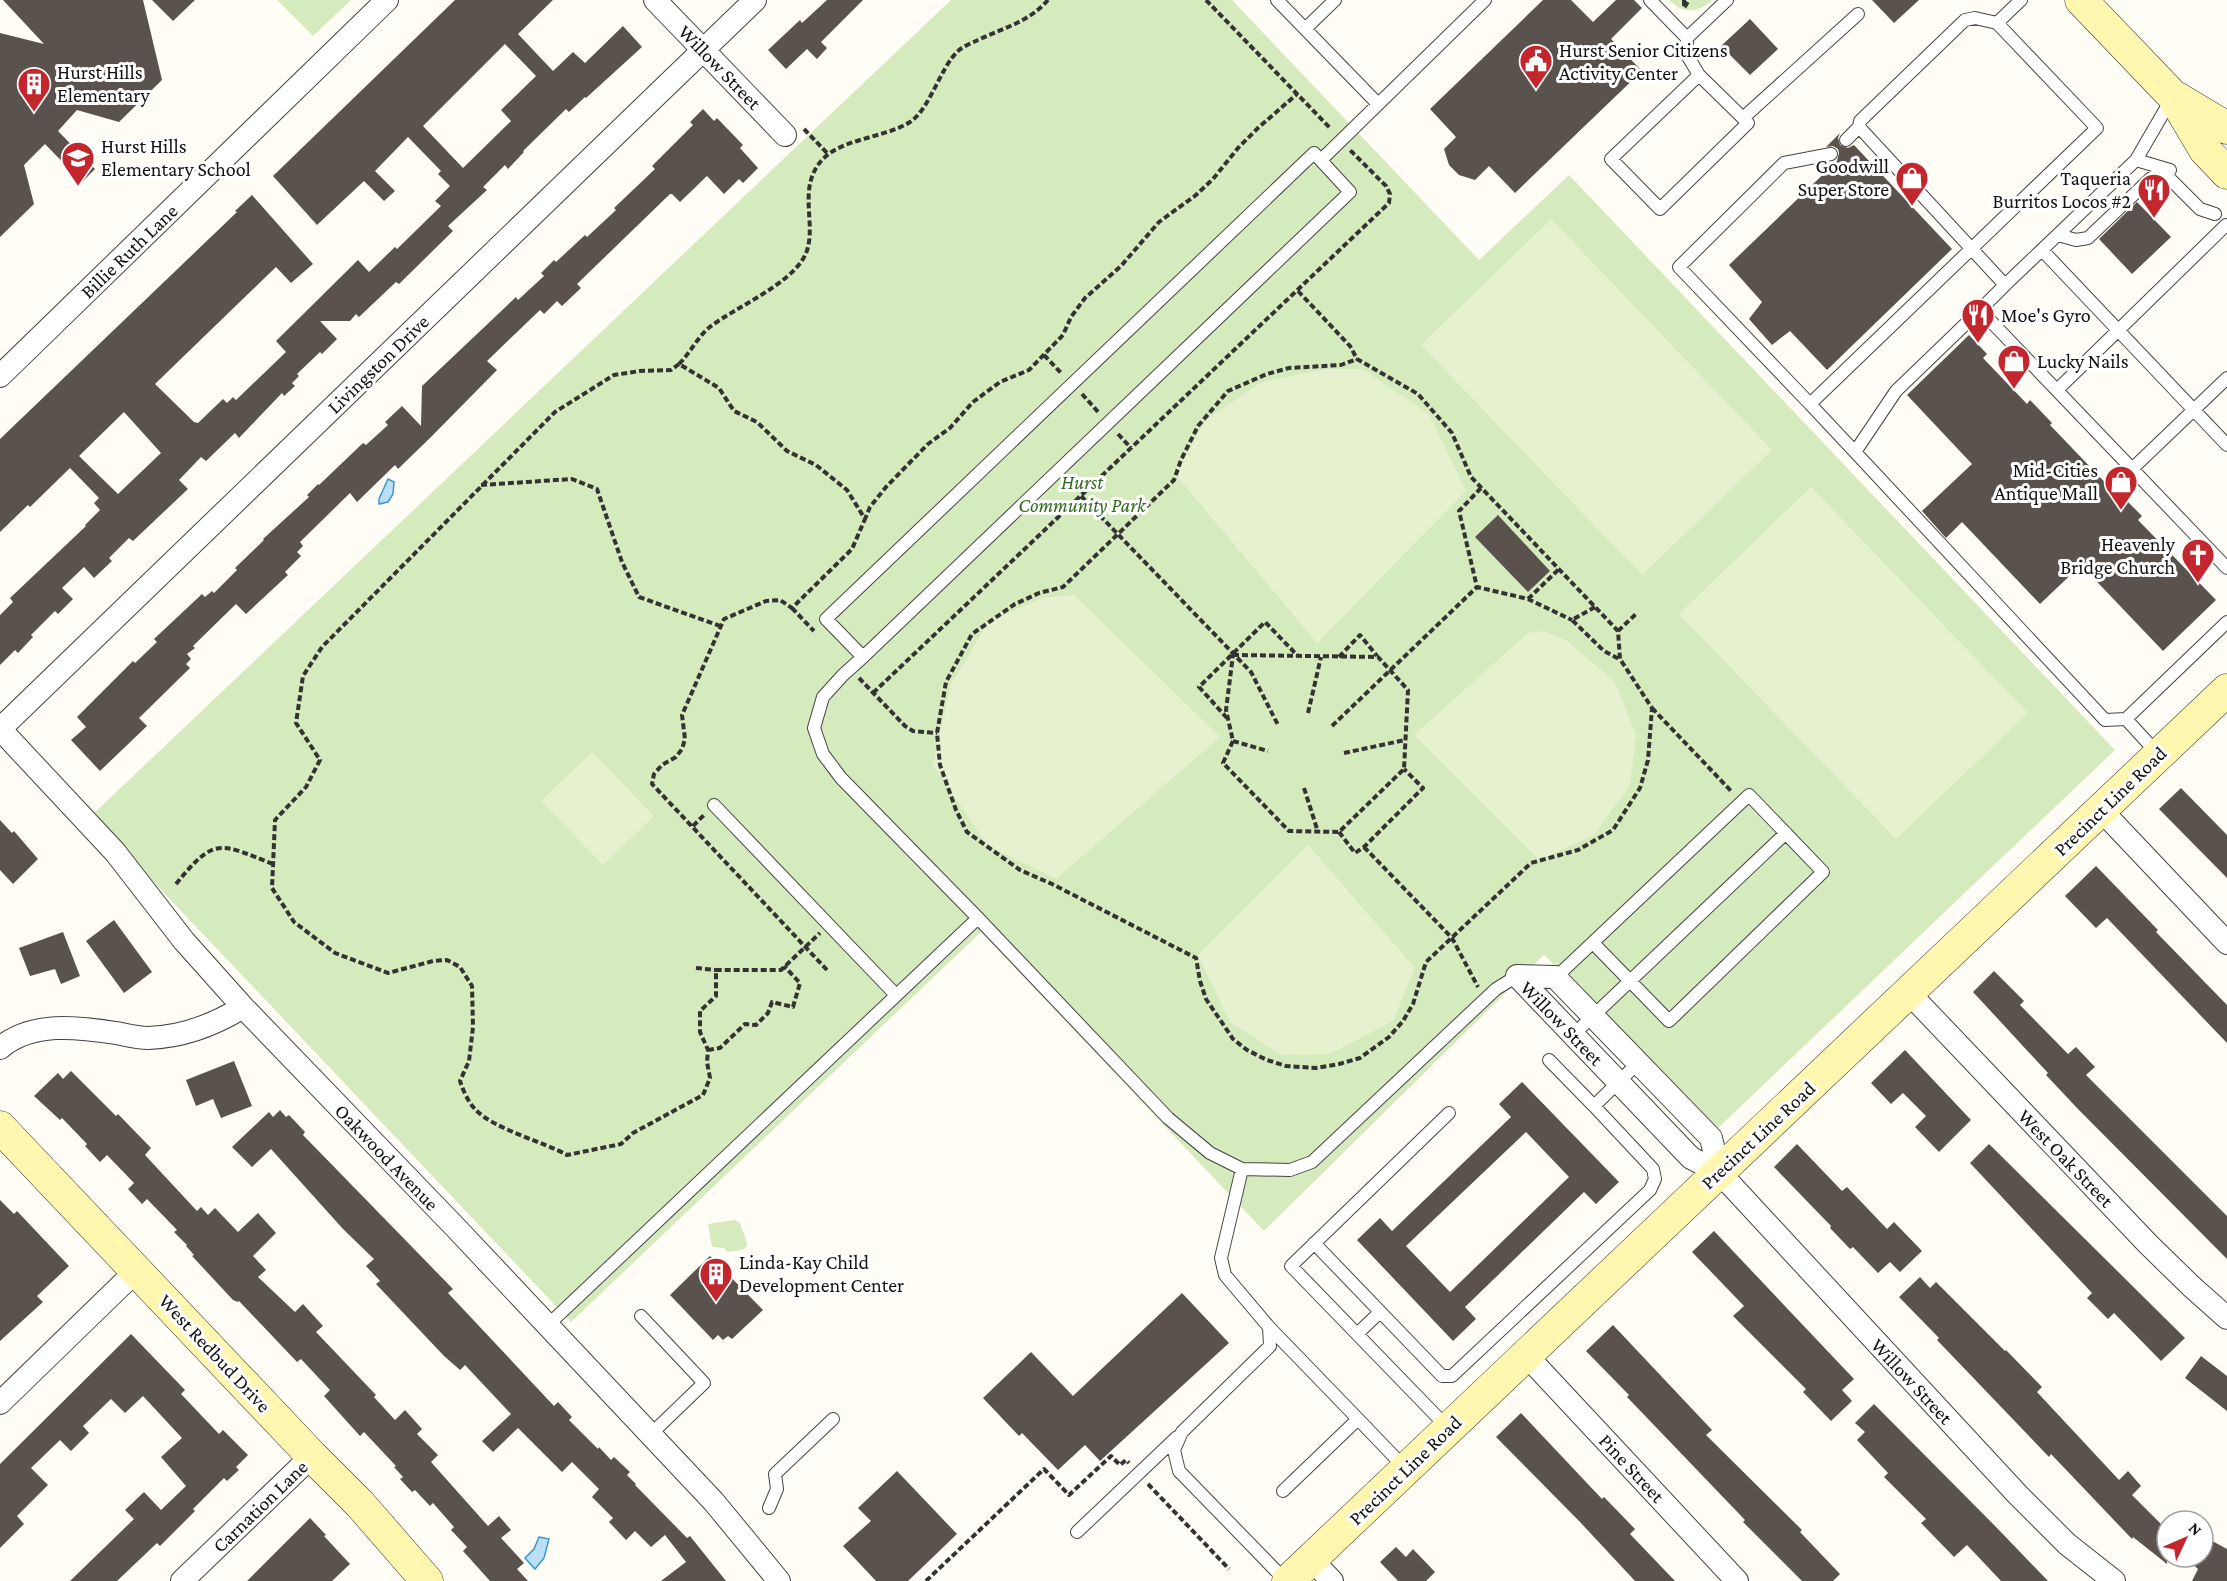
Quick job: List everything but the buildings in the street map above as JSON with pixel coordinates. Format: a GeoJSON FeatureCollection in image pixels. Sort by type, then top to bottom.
{"type":"FeatureCollection","features":[{"type":"Feature","properties":{"kind":"main road"},"geometry":{"type":"LineString","coordinates":[[2081,0],[2173,96],[2205,150],[2227,173]]}},
{"type":"Feature","properties":{"kind":"main road"},"geometry":{"type":"LineString","coordinates":[[2173,96],[2225,123]]}},
{"type":"Feature","properties":{"kind":"main road","name":"Precinct Line Road"},"geometry":{"type":"LineString","coordinates":[[1287,1581],[1322,1570],[1406,1469],[2227,690]]}},
{"type":"Feature","properties":{"kind":"main road","name":"West Redbud Drive"},"geometry":{"type":"LineString","coordinates":[[0,1127],[360,1504],[427,1581]]}},
{"type":"Feature","properties":{"kind":"street","name":"Billie Ruth Lane"},"geometry":{"type":"LineString","coordinates":[[0,376],[387,0]]}},
{"type":"Feature","properties":{"kind":"street","name":"Willow Street"},"geometry":{"type":"LineString","coordinates":[[655,0],[786,135]]}},
{"type":"Feature","properties":{"kind":"street","name":"Livingston Drive"},"geometry":{"type":"LineString","coordinates":[[0,729],[755,0]]}},
{"type":"Feature","properties":{"kind":"street","name":"Oakwood Avenue"},"geometry":{"type":"LineString","coordinates":[[0,729],[115,852],[184,941],[243,1007],[714,1502],[779,1581]]}},
{"type":"Feature","properties":{"kind":"street"},"geometry":{"type":"LineString","coordinates":[[2101,810],[2227,943]]}},
{"type":"Feature","properties":{"kind":"street","name":"Willow Street"},"geometry":{"type":"LineString","coordinates":[[1517,976],[1555,977],[1711,1138],[1719,1172]]}},
{"type":"Feature","properties":{"kind":"street","name":"Willow Street"},"geometry":{"type":"LineString","coordinates":[[1517,976],[1691,1158],[1719,1172],[2018,1495],[2067,1544],[2114,1581]]}},
{"type":"Feature","properties":{"kind":"street","name":"West Oak Street"},"geometry":{"type":"LineString","coordinates":[[1909,993],[2148,1244],[2227,1318]]}},
{"type":"Feature","properties":{"kind":"street"},"geometry":{"type":"LineString","coordinates":[[0,1048],[8,1041],[36,1030],[60,1027],[84,1028],[145,1038],[176,1036],[225,1018],[243,1007]]}},
{"type":"Feature","properties":{"kind":"street"},"geometry":{"type":"LineString","coordinates":[[0,1403],[137,1270]]}},
{"type":"Feature","properties":{"kind":"street","name":"Pine Street"},"geometry":{"type":"LineString","coordinates":[[1526,1355],[1737,1581]]}},
{"type":"Feature","properties":{"kind":"street","name":"Carnation Lane"},"geometry":{"type":"LineString","coordinates":[[182,1581],[312,1456]]}},
{"type":"Feature","properties":{"kind":"lane"},"geometry":{"type":"LineString","coordinates":[[1277,0],[1378,104]]}},
{"type":"Feature","properties":{"kind":"lane"},"geometry":{"type":"LineString","coordinates":[[1305,29],[1335,0]]}},
{"type":"Feature","properties":{"kind":"lane"},"geometry":{"type":"LineString","coordinates":[[1321,160],[1485,0]]}},
{"type":"Feature","properties":{"kind":"lane"},"geometry":{"type":"LineString","coordinates":[[1650,0],[1687,38]]}},
{"type":"Feature","properties":{"kind":"lane"},"geometry":{"type":"LineString","coordinates":[[1699,75],[1611,159],[1660,209],[1748,123],[1699,75],[1686,55],[1687,38],[1727,0]]}},
{"type":"Feature","properties":{"kind":"lane"},"geometry":{"type":"LineString","coordinates":[[1997,23],[2021,0]]}},
{"type":"Feature","properties":{"kind":"lane"},"geometry":{"type":"LineString","coordinates":[[1743,118],[1858,14]]}},
{"type":"Feature","properties":{"kind":"lane"},"geometry":{"type":"LineString","coordinates":[[1810,404],[2097,128],[1997,23],[1975,18],[1965,20],[1860,121],[1859,127],[1846,140]]}},
{"type":"Feature","properties":{"kind":"lane"},"geometry":{"type":"LineString","coordinates":[[1855,452],[1896,391],[2136,160],[2173,96]]}},
{"type":"Feature","properties":{"kind":"lane"},"geometry":{"type":"LineString","coordinates":[[1859,127],[2005,285]]}},
{"type":"Feature","properties":{"kind":"lane"},"geometry":{"type":"LineString","coordinates":[[863,657],[826,619],[1314,153],[1350,192],[863,657],[850,669],[823,698],[814,728],[823,754],[841,778],[1168,1118],[1210,1153],[1242,1169],[1290,1170],[1312,1162],[1496,989],[1517,976]]}},
{"type":"Feature","properties":{"kind":"lane"},"geometry":{"type":"LineString","coordinates":[[1831,154],[1784,163],[1679,267],[2105,720],[2126,719],[2227,622]]}},
{"type":"Feature","properties":{"kind":"lane"},"geometry":{"type":"LineString","coordinates":[[2057,390],[2226,226],[2172,171],[2136,160]]}},
{"type":"Feature","properties":{"kind":"lane"},"geometry":{"type":"LineString","coordinates":[[2058,235],[2076,240],[2088,238],[2158,174],[2168,177],[2200,209],[2215,214]]}},
{"type":"Feature","properties":{"kind":"lane"},"geometry":{"type":"LineString","coordinates":[[2042,250],[2227,445]]}},
{"type":"Feature","properties":{"kind":"lane"},"geometry":{"type":"LineString","coordinates":[[1980,310],[2227,568]]}},
{"type":"Feature","properties":{"kind":"lane"},"geometry":{"type":"LineString","coordinates":[[2132,469],[2227,378]]}},
{"type":"Feature","properties":{"kind":"lane"},"geometry":{"type":"LineString","coordinates":[[2126,719],[2158,755]]}},
{"type":"Feature","properties":{"kind":"lane"},"geometry":{"type":"LineString","coordinates":[[1537,995],[1749,795],[1823,872],[1669,1021],[1593,943]]}},
{"type":"Feature","properties":{"kind":"lane"},"geometry":{"type":"LineString","coordinates":[[714,805],[896,995]]}},
{"type":"Feature","properties":{"kind":"lane"},"geometry":{"type":"LineString","coordinates":[[1573,1035],[1786,833]]}},
{"type":"Feature","properties":{"kind":"lane"},"geometry":{"type":"LineString","coordinates":[[547,1326],[978,918]]}},
{"type":"Feature","properties":{"kind":"lane"},"geometry":{"type":"LineString","coordinates":[[1314,1243],[1442,1376],[1452,1376],[1650,1190],[1655,1179],[1653,1169],[1549,1060]]}},
{"type":"Feature","properties":{"kind":"lane"},"geometry":{"type":"LineString","coordinates":[[1594,1106],[1638,1063]]}},
{"type":"Feature","properties":{"kind":"lane"},"geometry":{"type":"LineString","coordinates":[[1449,1113],[1291,1266],[1449,1429]]}},
{"type":"Feature","properties":{"kind":"lane"},"geometry":{"type":"LineString","coordinates":[[1242,1169],[1221,1258],[1225,1275],[1269,1327],[1406,1469]]}},
{"type":"Feature","properties":{"kind":"lane"},"geometry":{"type":"LineString","coordinates":[[1357,1334],[1380,1312]]}},
{"type":"Feature","properties":{"kind":"lane"},"geometry":{"type":"LineString","coordinates":[[641,1316],[704,1383],[650,1435]]}},
{"type":"Feature","properties":{"kind":"lane"},"geometry":{"type":"LineString","coordinates":[[1077,1532],[1270,1346],[1269,1327]]}},
{"type":"Feature","properties":{"kind":"lane"},"geometry":{"type":"LineString","coordinates":[[769,1508],[777,1489],[775,1474],[833,1419]]}},
{"type":"Feature","properties":{"kind":"lane"},"geometry":{"type":"LineString","coordinates":[[1283,1491],[1358,1419]]}},
{"type":"Feature","properties":{"kind":"lane"},"geometry":{"type":"LineString","coordinates":[[1182,1432],[1174,1450],[1179,1472],[1287,1581]]}},
{"type":"Feature","properties":{"kind":"path"},"geometry":{"type":"LineString","coordinates":[[716,970],[716,996],[700,1011],[700,1032],[708,1050],[707,1062],[710,1078],[703,1095],[633,1133],[621,1144],[567,1155],[550,1145],[506,1129],[476,1110],[460,1081],[469,1061],[473,1027],[472,986],[460,967],[447,960],[388,973],[335,953],[294,922],[272,888],[275,820],[306,788],[320,760],[296,723],[303,676],[322,647],[555,412],[614,375],[671,370],[691,352],[709,328],[782,281],[802,260],[807,251],[808,194],[813,172],[828,154],[913,121],[959,49],[1025,20],[1048,0]]}},
{"type":"Feature","properties":{"kind":"path"},"geometry":{"type":"LineString","coordinates":[[873,693],[1389,203],[1390,194],[1386,186],[1206,0]]}},
{"type":"Feature","properties":{"kind":"path"},"geometry":{"type":"LineString","coordinates":[[1684,0],[1684,8],[1689,0]]}},
{"type":"Feature","properties":{"kind":"path"},"geometry":{"type":"LineString","coordinates":[[827,970],[652,784],[654,774],[662,765],[676,757],[682,749],[685,739],[682,715],[720,626],[724,619],[766,601],[780,600],[792,608],[852,549],[870,507],[928,444],[950,428],[973,402],[1000,382],[1029,370],[1063,335],[1071,317],[1085,298],[1121,266],[1159,222],[1196,195],[1258,128],[1298,94]]}},
{"type":"Feature","properties":{"kind":"path"},"geometry":{"type":"LineString","coordinates":[[786,135],[800,124],[828,154]]}},
{"type":"Feature","properties":{"kind":"path"},"geometry":{"type":"LineString","coordinates":[[1298,291],[1350,346],[1357,359],[1418,394],[1452,433],[1471,477],[1618,631],[1620,659],[1652,708],[1741,802]]}},
{"type":"Feature","properties":{"kind":"path"},"geometry":{"type":"LineString","coordinates":[[1044,355],[1132,448]]}},
{"type":"Feature","properties":{"kind":"path"},"geometry":{"type":"LineString","coordinates":[[1357,359],[1341,364],[1289,368],[1228,391],[1198,426],[1181,459],[1174,480],[1064,587],[1038,593],[1015,604],[972,634],[946,682],[937,733],[940,765],[956,810],[967,832],[1020,870],[1196,958],[1206,999],[1233,1039],[1247,1050],[1267,1060],[1286,1066],[1316,1068],[1360,1058],[1389,1037],[1403,1021],[1413,1004],[1426,962],[1531,862],[1578,850],[1612,830],[1640,788],[1648,760],[1652,708]]}},
{"type":"Feature","properties":{"kind":"path"},"geometry":{"type":"LineString","coordinates":[[679,364],[692,374],[719,388],[734,411],[757,422],[787,451],[816,465],[847,490],[865,519]]}},
{"type":"Feature","properties":{"kind":"path"},"geometry":{"type":"LineString","coordinates":[[481,485],[572,479],[597,489],[622,562],[639,597],[720,626]]}},
{"type":"Feature","properties":{"kind":"path"},"geometry":{"type":"LineString","coordinates":[[1478,587],[1459,511],[1481,488]]}},
{"type":"Feature","properties":{"kind":"path"},"geometry":{"type":"LineString","coordinates":[[1081,496],[1251,672],[1278,725]]}},
{"type":"Feature","properties":{"kind":"path"},"geometry":{"type":"LineString","coordinates":[[1528,599],[1559,569]]}},
{"type":"Feature","properties":{"kind":"path"},"geometry":{"type":"LineString","coordinates":[[1478,587],[1528,599],[1572,620],[1604,651],[1620,659]]}},
{"type":"Feature","properties":{"kind":"path"},"geometry":{"type":"LineString","coordinates":[[1332,726],[1478,587]]}},
{"type":"Feature","properties":{"kind":"path"},"geometry":{"type":"LineString","coordinates":[[1572,620],[1595,607]]}},
{"type":"Feature","properties":{"kind":"path"},"geometry":{"type":"LineString","coordinates":[[1618,631],[1637,613]]}},
{"type":"Feature","properties":{"kind":"path"},"geometry":{"type":"LineString","coordinates":[[1228,720],[1199,687],[1265,622],[1298,656]]}},
{"type":"Feature","properties":{"kind":"path"},"geometry":{"type":"LineString","coordinates":[[1233,655],[1226,710],[1233,741],[1223,763],[1289,831],[1318,832],[1339,832],[1404,769],[1408,690],[1360,635],[1339,657]]}},
{"type":"Feature","properties":{"kind":"path"},"geometry":{"type":"LineString","coordinates":[[1233,655],[1378,657]]}},
{"type":"Feature","properties":{"kind":"path"},"geometry":{"type":"LineString","coordinates":[[1308,713],[1321,657]]}},
{"type":"Feature","properties":{"kind":"path"},"geometry":{"type":"LineString","coordinates":[[850,669],[905,726],[913,731],[937,733]]}},
{"type":"Feature","properties":{"kind":"path"},"geometry":{"type":"LineString","coordinates":[[1344,753],[1405,740]]}},
{"type":"Feature","properties":{"kind":"path"},"geometry":{"type":"LineString","coordinates":[[1233,741],[1268,751]]}},
{"type":"Feature","properties":{"kind":"path"},"geometry":{"type":"LineString","coordinates":[[1339,832],[1355,852],[1364,847],[1423,788],[1404,769]]}},
{"type":"Feature","properties":{"kind":"path"},"geometry":{"type":"LineString","coordinates":[[1304,788],[1318,832]]}},
{"type":"Feature","properties":{"kind":"path"},"geometry":{"type":"LineString","coordinates":[[176,884],[203,853],[220,846],[273,864]]}},
{"type":"Feature","properties":{"kind":"path"},"geometry":{"type":"LineString","coordinates":[[1364,847],[1452,938],[1485,1000]]}},
{"type":"Feature","properties":{"kind":"path"},"geometry":{"type":"LineString","coordinates":[[696,968],[780,970],[805,947]]}},
{"type":"Feature","properties":{"kind":"path"},"geometry":{"type":"LineString","coordinates":[[708,1050],[720,1048],[745,1024],[756,1025],[768,1013],[772,1002],[794,1007],[800,983],[784,966]]}},
{"type":"Feature","properties":{"kind":"path"},"geometry":{"type":"LineString","coordinates":[[926,1581],[1044,1469],[1069,1495],[1111,1456],[1120,1465],[1126,1460],[1131,1465]]}},
{"type":"Feature","properties":{"kind":"path"},"geometry":{"type":"LineString","coordinates":[[1148,1484],[1229,1569]]}},
{"type":"Feature","properties":{"kind":"green space"},"geometry":{"type":"Polygon","coordinates":[[[277,0],[351,0],[313,36],[277,0]]]}},
{"type":"Feature","properties":{"kind":"green space","name":"Hurst Community Park"},"geometry":{"type":"Polygon","coordinates":[[[951,0],[1232,0],[1479,260],[1569,175],[2115,750],[1718,1128],[1544,955],[1264,1231],[981,932],[571,1322],[91,816],[951,0]]]}},
{"type":"Feature","properties":{"kind":"green space"},"geometry":{"type":"Polygon","coordinates":[[[1669,0],[1712,0],[1701,8],[1685,10],[1669,0]]]}},
{"type":"Feature","properties":{"kind":"green space"},"geometry":{"type":"Polygon","coordinates":[[[1551,219],[1772,450],[1642,575],[1421,345],[1551,219]]]}},
{"type":"Feature","properties":{"kind":"green space"},"geometry":{"type":"Polygon","coordinates":[[[1326,369],[1362,369],[1429,414],[1466,491],[1317,643],[1175,474],[1206,420],[1262,382],[1326,369]]]}},
{"type":"Feature","properties":{"kind":"green space"},"geometry":{"type":"Polygon","coordinates":[[[1811,487],[2028,713],[1896,839],[1679,614],[1811,487]]]}},
{"type":"Feature","properties":{"kind":"green space"},"geometry":{"type":"Polygon","coordinates":[[[1074,595],[1220,737],[1056,879],[987,845],[933,764],[951,685],[988,622],[1042,598],[1074,595]]]}},
{"type":"Feature","properties":{"kind":"green space"},"geometry":{"type":"Polygon","coordinates":[[[1544,631],[1567,641],[1615,682],[1636,735],[1630,785],[1594,835],[1539,860],[1414,735],[1528,633],[1544,631]]]}},
{"type":"Feature","properties":{"kind":"green space"},"geometry":{"type":"Polygon","coordinates":[[[592,752],[654,816],[603,865],[541,801],[592,752]]]}},
{"type":"Feature","properties":{"kind":"green space"},"geometry":{"type":"Polygon","coordinates":[[[1308,845],[1415,968],[1393,1021],[1330,1054],[1282,1055],[1230,1022],[1198,955],[1308,845]]]}},
{"type":"Feature","properties":{"kind":"green space"},"geometry":{"type":"Polygon","coordinates":[[[735,1220],[740,1223],[747,1246],[742,1250],[727,1252],[724,1248],[712,1247],[708,1224],[735,1220]]]}},
{"type":"Feature","properties":{"kind":"water"},"geometry":{"type":"Polygon","coordinates":[[[388,479],[394,482],[393,494],[388,502],[379,504],[379,499],[388,479]]]}},
{"type":"Feature","properties":{"kind":"water"},"geometry":{"type":"Polygon","coordinates":[[[539,1537],[549,1539],[544,1558],[535,1569],[525,1558],[534,1549],[539,1537]]]}},
{"type":"Feature","properties":{"kind":"place","name":"Hurst Senior Citizens Activity Center"},"geometry":{"type":"Point","coordinates":[1536,90]}},
{"type":"Feature","properties":{"kind":"place","name":"Hurst Hills Elementary"},"geometry":{"type":"Point","coordinates":[34,113]}},
{"type":"Feature","properties":{"kind":"place","name":"Hurst Hills Elementary School"},"geometry":{"type":"Point","coordinates":[78,187]}},
{"type":"Feature","properties":{"kind":"place","name":"Goodwill Super Store"},"geometry":{"type":"Point","coordinates":[1912,207]}},
{"type":"Feature","properties":{"kind":"place","name":"Taqueria Burritos Locos #2"},"geometry":{"type":"Point","coordinates":[2154,219]}},
{"type":"Feature","properties":{"kind":"place","name":"Moe's Gyro"},"geometry":{"type":"Point","coordinates":[1978,344]}},
{"type":"Feature","properties":{"kind":"place","name":"Lucky Nails"},"geometry":{"type":"Point","coordinates":[2014,390]}},
{"type":"Feature","properties":{"kind":"place","name":"Mid-Cities Antique Mall"},"geometry":{"type":"Point","coordinates":[2121,511]}},
{"type":"Feature","properties":{"kind":"place","name":"Heavenly Bridge Church"},"geometry":{"type":"Point","coordinates":[2198,584]}},
{"type":"Feature","properties":{"kind":"place","name":"Linda-Kay Child Development Center"},"geometry":{"type":"Point","coordinates":[716,1303]}}]}
